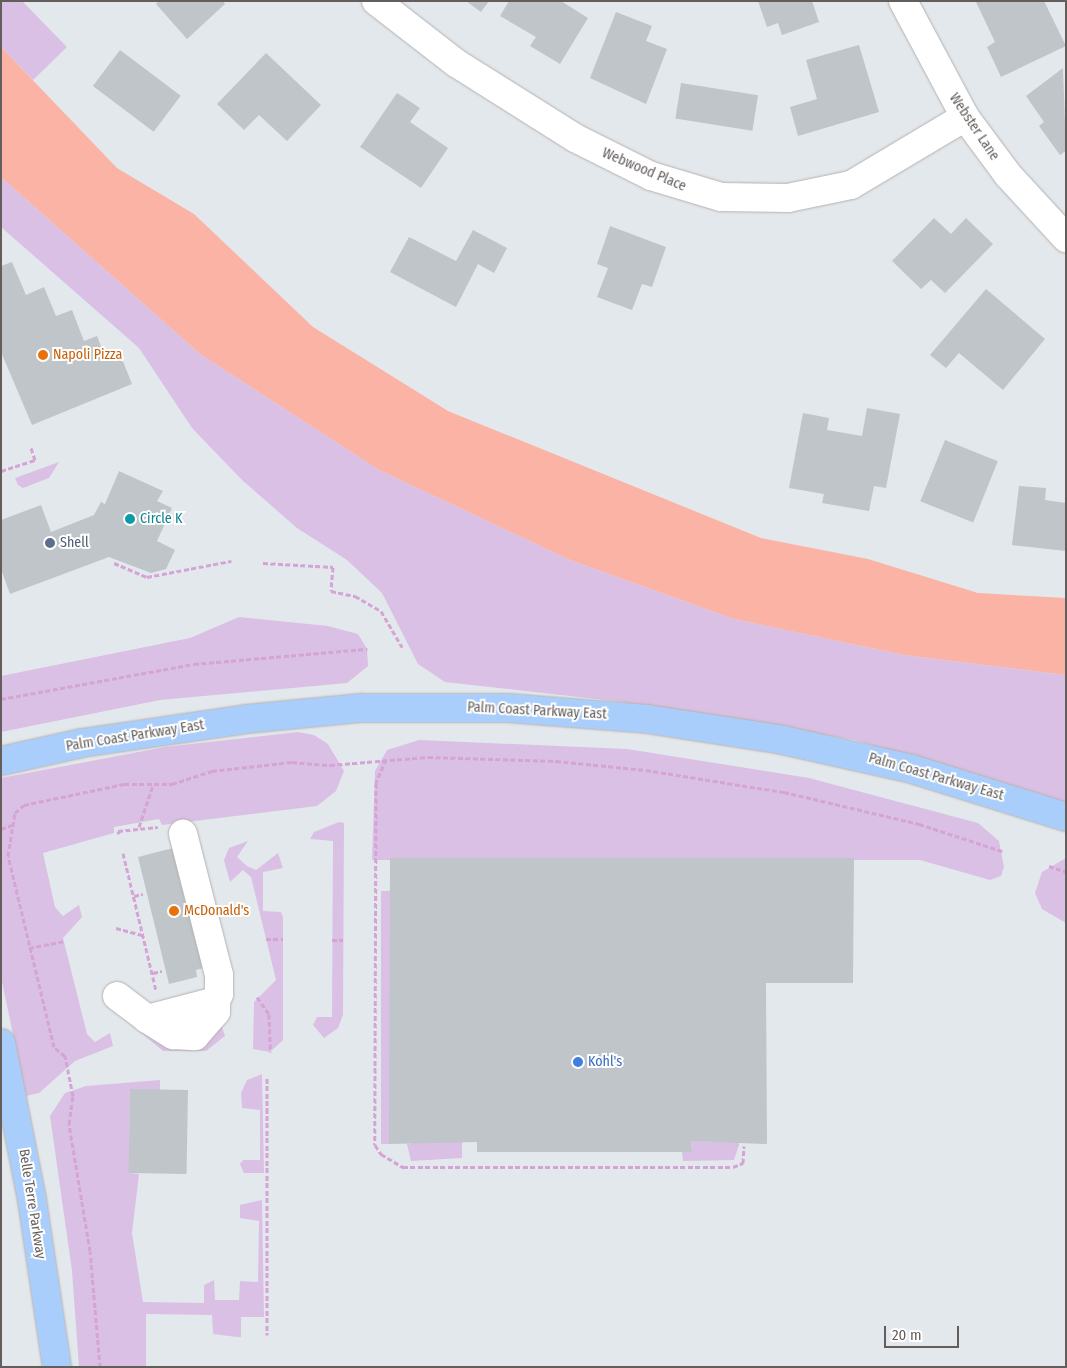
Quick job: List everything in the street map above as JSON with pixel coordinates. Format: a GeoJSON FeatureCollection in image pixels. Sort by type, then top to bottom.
{"type":"FeatureCollection","features":[{"type":"Feature","properties":{"kind":"main road","name":"Palm Coast Parkway East"},"geometry":{"type":"LineString","coordinates":[[1,761],[82,743],[246,718],[361,708],[508,708],[647,719],[788,740],[912,769],[1066,817]]}},
{"type":"Feature","properties":{"kind":"main road","name":"Belle Terre Parkway"},"geometry":{"type":"LineString","coordinates":[[1,1043],[30,1190],[57,1367]]}},
{"type":"Feature","properties":{"kind":"street","name":"Webwood Place"},"geometry":{"type":"LineString","coordinates":[[376,1],[456,63],[574,138],[651,176],[721,197],[788,198],[851,185],[965,117]]}},
{"type":"Feature","properties":{"kind":"street","name":"Webster Lane"},"geometry":{"type":"LineString","coordinates":[[903,1],[965,117],[1008,175],[1066,238]]}},
{"type":"Feature","properties":{"kind":"street"},"geometry":{"type":"LineString","coordinates":[[116,996],[173,1036],[195,1036],[216,1012],[219,974],[170,831]]}},
{"type":"Feature","properties":{"kind":"path"},"geometry":{"type":"LineString","coordinates":[[1,471],[35,460],[31,448]]}},
{"type":"Feature","properties":{"kind":"path"},"geometry":{"type":"LineString","coordinates":[[114,563],[147,577],[231,561]]}},
{"type":"Feature","properties":{"kind":"path"},"geometry":{"type":"LineString","coordinates":[[263,564],[333,567],[331,591],[355,596],[381,611],[402,647]]}},
{"type":"Feature","properties":{"kind":"path"},"geometry":{"type":"LineString","coordinates":[[1,699],[194,664],[368,649]]}},
{"type":"Feature","properties":{"kind":"path"},"geometry":{"type":"LineString","coordinates":[[386,758],[376,782],[373,940],[375,1145],[394,1165],[733,1167],[743,1163],[744,1146]]}},
{"type":"Feature","properties":{"kind":"path"},"geometry":{"type":"LineString","coordinates":[[100,1367],[90,1251],[69,1124],[73,1096],[65,1056],[54,1047],[8,856],[15,813],[24,805],[124,784],[153,785],[232,768],[386,758],[556,761],[714,779],[862,810],[1005,852]]}},
{"type":"Feature","properties":{"kind":"path"},"geometry":{"type":"LineString","coordinates":[[139,827],[153,785]]}},
{"type":"Feature","properties":{"kind":"path"},"geometry":{"type":"LineString","coordinates":[[119,834],[118,831],[157,824],[170,831]]}},
{"type":"Feature","properties":{"kind":"path"},"geometry":{"type":"LineString","coordinates":[[1,829],[13,825]]}},
{"type":"Feature","properties":{"kind":"path"},"geometry":{"type":"LineString","coordinates":[[123,853],[153,973],[156,994]]}},
{"type":"Feature","properties":{"kind":"path"},"geometry":{"type":"LineString","coordinates":[[1049,866],[1066,872]]}},
{"type":"Feature","properties":{"kind":"path"},"geometry":{"type":"LineString","coordinates":[[134,896],[143,894]]}},
{"type":"Feature","properties":{"kind":"path"},"geometry":{"type":"LineString","coordinates":[[116,928],[143,936]]}},
{"type":"Feature","properties":{"kind":"path"},"geometry":{"type":"LineString","coordinates":[[266,939],[283,939]]}},
{"type":"Feature","properties":{"kind":"path"},"geometry":{"type":"LineString","coordinates":[[332,940],[343,940]]}},
{"type":"Feature","properties":{"kind":"path"},"geometry":{"type":"LineString","coordinates":[[29,948],[64,941]]}},
{"type":"Feature","properties":{"kind":"path"},"geometry":{"type":"LineString","coordinates":[[153,973],[162,971]]}},
{"type":"Feature","properties":{"kind":"path"},"geometry":{"type":"LineString","coordinates":[[257,997],[269,1014],[270,1052]]}},
{"type":"Feature","properties":{"kind":"path"},"geometry":{"type":"LineString","coordinates":[[267,1078],[267,1335]]}},
{"type":"Feature","properties":{"kind":"shaded area"},"geometry":{"type":"Polygon","coordinates":[[[1,1],[22,1],[67,47],[33,80],[1,47],[1,1]]]}},
{"type":"Feature","properties":{"kind":"shaded area"},"geometry":{"type":"Polygon","coordinates":[[[1,47],[117,168],[194,214],[313,327],[448,411],[761,538],[868,559],[978,593],[1066,598],[1066,675],[904,655],[734,619],[570,560],[379,470],[200,354],[1,177],[1,47]]]}},
{"type":"Feature","properties":{"kind":"shaded area"},"geometry":{"type":"Polygon","coordinates":[[[1,177],[200,354],[379,470],[570,560],[734,619],[904,655],[1066,675],[1066,804],[855,740],[614,701],[445,682],[418,664],[382,593],[347,560],[297,528],[242,480],[192,428],[139,348],[1,227],[1,177]]]}},
{"type":"Feature","properties":{"kind":"shaded area"},"geometry":{"type":"Polygon","coordinates":[[[59,462],[49,478],[23,488],[18,485],[15,478],[59,462]]]}},
{"type":"Feature","properties":{"kind":"shaded area"},"geometry":{"type":"Polygon","coordinates":[[[239,617],[328,626],[358,634],[367,649],[368,666],[347,683],[160,700],[1,732],[1,676],[190,638],[239,617]]]}},
{"type":"Feature","properties":{"kind":"shaded area"},"geometry":{"type":"Polygon","coordinates":[[[298,732],[314,735],[328,744],[344,771],[336,791],[317,806],[162,825],[159,819],[114,827],[114,833],[43,853],[55,907],[63,916],[79,905],[82,917],[63,938],[87,1034],[95,1042],[110,1033],[113,1046],[75,1061],[39,1093],[26,1096],[1,977],[1,778],[165,747],[298,732]]]}},
{"type":"Feature","properties":{"kind":"shaded area"},"geometry":{"type":"Polygon","coordinates":[[[419,740],[627,749],[809,778],[978,823],[999,841],[1004,867],[1001,876],[990,880],[920,860],[372,860],[375,771],[387,750],[419,740]]]}},
{"type":"Feature","properties":{"kind":"shaded area"},"geometry":{"type":"Polygon","coordinates":[[[339,822],[344,823],[343,1015],[338,1028],[324,1038],[313,1025],[317,1017],[332,1017],[333,841],[310,839],[314,832],[339,822]]]}},
{"type":"Feature","properties":{"kind":"shaded area"},"geometry":{"type":"Polygon","coordinates":[[[248,841],[237,857],[247,866],[256,870],[278,853],[283,868],[263,872],[263,911],[281,912],[283,917],[283,1040],[270,1052],[253,1049],[254,1002],[276,980],[251,877],[243,870],[230,882],[224,860],[229,848],[248,841]]]}},
{"type":"Feature","properties":{"kind":"shaded area"},"geometry":{"type":"Polygon","coordinates":[[[1066,858],[1066,923],[1042,909],[1035,893],[1042,872],[1066,858]]]}},
{"type":"Feature","properties":{"kind":"shaded area"},"geometry":{"type":"Polygon","coordinates":[[[381,891],[390,891],[390,1144],[381,1144],[381,891]]]}},
{"type":"Feature","properties":{"kind":"shaded area"},"geometry":{"type":"Polygon","coordinates":[[[221,1024],[225,1036],[206,1051],[163,1051],[139,1031],[221,1024]]]}},
{"type":"Feature","properties":{"kind":"shaded area"},"geometry":{"type":"Polygon","coordinates":[[[262,1074],[264,1173],[244,1173],[240,1164],[243,1160],[260,1160],[260,1110],[242,1108],[241,1093],[247,1080],[262,1074]]]}},
{"type":"Feature","properties":{"kind":"shaded area"},"geometry":{"type":"Polygon","coordinates":[[[160,1080],[160,1090],[130,1090],[129,1173],[139,1174],[132,1233],[143,1302],[204,1303],[204,1285],[214,1280],[215,1300],[239,1300],[240,1281],[258,1282],[259,1221],[240,1218],[240,1205],[262,1200],[264,1317],[241,1317],[241,1337],[237,1337],[213,1334],[212,1315],[146,1314],[146,1367],[79,1367],[72,1271],[50,1116],[65,1093],[86,1086],[160,1080]]]}},
{"type":"Feature","properties":{"kind":"shaded area"},"geometry":{"type":"Polygon","coordinates":[[[427,1141],[462,1142],[462,1158],[411,1161],[407,1144],[427,1141]]]}},
{"type":"Feature","properties":{"kind":"shaded area"},"geometry":{"type":"Polygon","coordinates":[[[691,1141],[739,1142],[739,1145],[734,1160],[683,1161],[682,1152],[692,1152],[691,1141]]]}},
{"type":"Feature","properties":{"kind":"building"},"geometry":{"type":"Polygon","coordinates":[[[159,1],[223,1],[225,4],[187,39],[156,4],[159,1]]]}},
{"type":"Feature","properties":{"kind":"building"},"geometry":{"type":"Polygon","coordinates":[[[466,1],[489,1],[481,12],[466,1]]]}},
{"type":"Feature","properties":{"kind":"building"},"geometry":{"type":"Polygon","coordinates":[[[509,1],[561,1],[588,18],[560,64],[530,46],[536,37],[500,16],[509,1]]]}},
{"type":"Feature","properties":{"kind":"building"},"geometry":{"type":"Polygon","coordinates":[[[758,1],[812,1],[819,22],[782,35],[778,23],[767,27],[758,1]]]}},
{"type":"Feature","properties":{"kind":"building"},"geometry":{"type":"Polygon","coordinates":[[[1044,1],[1066,46],[1001,77],[987,47],[995,42],[976,2],[1044,1]]]}},
{"type":"Feature","properties":{"kind":"building"},"geometry":{"type":"Polygon","coordinates":[[[616,12],[652,26],[646,41],[667,49],[646,104],[590,78],[616,12]]]}},
{"type":"Feature","properties":{"kind":"building"},"geometry":{"type":"Polygon","coordinates":[[[859,45],[879,112],[798,136],[790,107],[817,99],[806,60],[859,45]]]}},
{"type":"Feature","properties":{"kind":"building"},"geometry":{"type":"Polygon","coordinates":[[[120,50],[181,96],[154,132],[93,86],[120,50]]]}},
{"type":"Feature","properties":{"kind":"building"},"geometry":{"type":"Polygon","coordinates":[[[266,53],[321,105],[287,141],[259,115],[244,130],[217,104],[266,53]]]}},
{"type":"Feature","properties":{"kind":"building"},"geometry":{"type":"Polygon","coordinates":[[[1063,68],[1066,151],[1060,155],[1039,126],[1044,122],[1026,96],[1063,68]]]}},
{"type":"Feature","properties":{"kind":"building"},"geometry":{"type":"Polygon","coordinates":[[[681,83],[758,95],[752,131],[675,119],[681,83]]]}},
{"type":"Feature","properties":{"kind":"building"},"geometry":{"type":"Polygon","coordinates":[[[397,93],[420,108],[410,122],[448,148],[421,188],[360,147],[397,93]]]}},
{"type":"Feature","properties":{"kind":"building"},"geometry":{"type":"Polygon","coordinates":[[[934,218],[951,234],[966,218],[993,244],[945,293],[931,280],[921,289],[892,261],[934,218]]]}},
{"type":"Feature","properties":{"kind":"building"},"geometry":{"type":"Polygon","coordinates":[[[610,226],[666,247],[652,287],[642,284],[632,310],[597,297],[608,268],[597,264],[610,226]]]}},
{"type":"Feature","properties":{"kind":"building"},"geometry":{"type":"Polygon","coordinates":[[[473,230],[507,248],[494,273],[478,264],[456,307],[390,272],[409,237],[456,261],[473,230]]]}},
{"type":"Feature","properties":{"kind":"building"},"geometry":{"type":"Polygon","coordinates":[[[12,262],[26,295],[44,287],[56,316],[72,310],[84,341],[97,336],[106,359],[120,354],[132,384],[32,425],[1,352],[1,266],[12,262]]]}},
{"type":"Feature","properties":{"kind":"building"},"geometry":{"type":"Polygon","coordinates":[[[986,289],[1045,339],[1003,390],[959,353],[946,368],[930,355],[986,289]]]}},
{"type":"Feature","properties":{"kind":"building"},"geometry":{"type":"Polygon","coordinates":[[[867,408],[900,414],[886,488],[874,486],[869,511],[822,503],[824,494],[789,488],[803,413],[829,418],[827,430],[862,436],[867,408]]]}},
{"type":"Feature","properties":{"kind":"building"},"geometry":{"type":"Polygon","coordinates":[[[945,440],[998,461],[973,523],[920,501],[945,440]]]}},
{"type":"Feature","properties":{"kind":"building"},"geometry":{"type":"Polygon","coordinates":[[[119,471],[163,491],[157,501],[172,508],[157,541],[175,550],[166,569],[151,573],[109,557],[10,594],[1,569],[1,520],[41,505],[51,532],[94,515],[101,502],[105,504],[119,471]]]}},
{"type":"Feature","properties":{"kind":"building"},"geometry":{"type":"Polygon","coordinates":[[[1019,486],[1046,488],[1045,500],[1066,503],[1066,551],[1012,545],[1019,486]]]}},
{"type":"Feature","properties":{"kind":"building","name":"McDonald's"},"geometry":{"type":"Polygon","coordinates":[[[181,846],[212,966],[196,970],[197,977],[169,984],[138,857],[181,846]]]}},
{"type":"Feature","properties":{"kind":"building","name":"Kohl's"},"geometry":{"type":"Polygon","coordinates":[[[390,858],[854,858],[853,983],[766,983],[767,1144],[691,1141],[692,1152],[477,1152],[477,1142],[389,1144],[390,858]]]}},
{"type":"Feature","properties":{"kind":"building"},"geometry":{"type":"Polygon","coordinates":[[[130,1089],[188,1090],[187,1174],[129,1173],[130,1089]]]}},
{"type":"Feature","properties":{"kind":"place","name":"Napoli Pizza"},"geometry":{"type":"Point","coordinates":[43,355]}},
{"type":"Feature","properties":{"kind":"place","name":"Circle K"},"geometry":{"type":"Point","coordinates":[130,519]}},
{"type":"Feature","properties":{"kind":"place","name":"Shell"},"geometry":{"type":"Point","coordinates":[50,543]}},
{"type":"Feature","properties":{"kind":"place","name":"McDonald's"},"geometry":{"type":"Point","coordinates":[174,911]}},
{"type":"Feature","properties":{"kind":"place","name":"Kohl's"},"geometry":{"type":"Point","coordinates":[578,1062]}}]}
